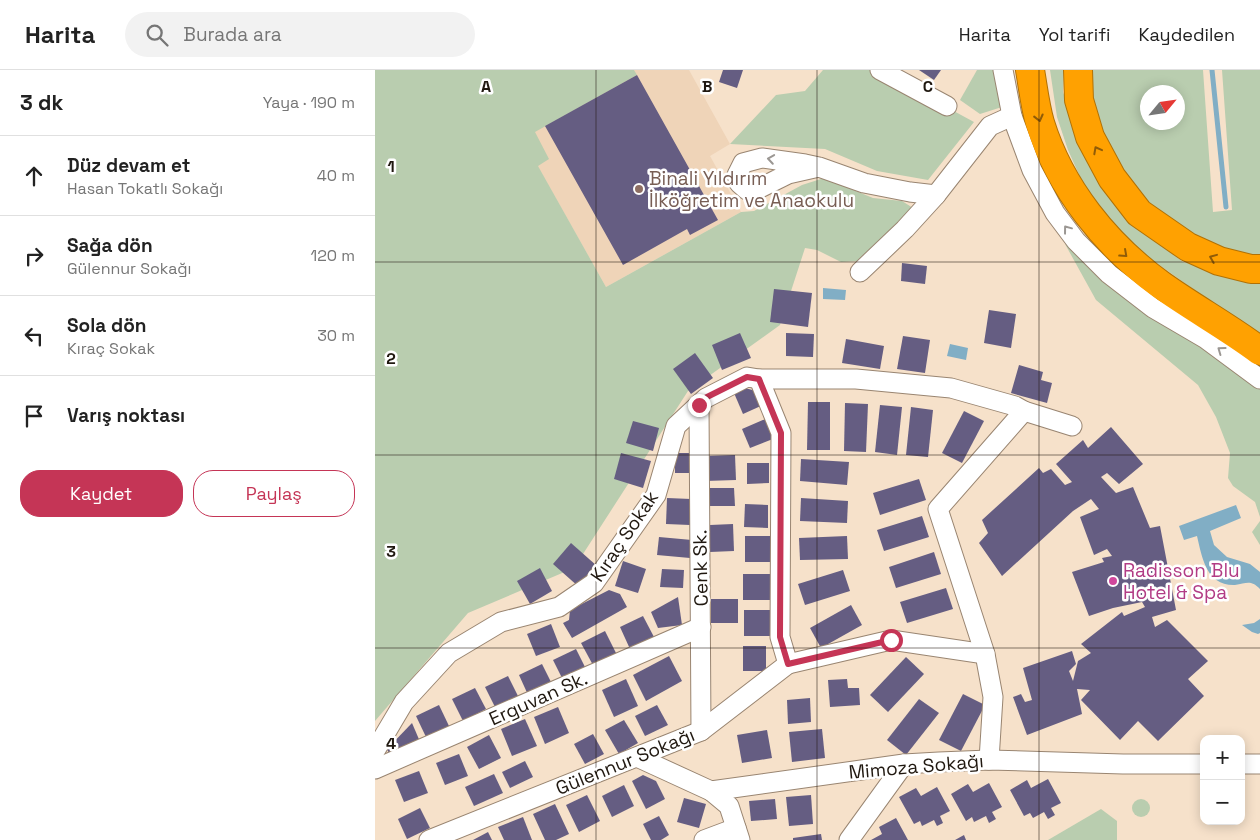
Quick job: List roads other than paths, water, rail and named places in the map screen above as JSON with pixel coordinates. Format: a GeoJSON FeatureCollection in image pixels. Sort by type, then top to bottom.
{"type":"FeatureCollection","features":[{"type":"Feature","properties":{"kind":"highway"},"geometry":{"type":"LineString","coordinates":[[1030,70],[1040,122],[1057,165],[1084,210],[1120,252],[1161,285],[1260,350]]}},
{"type":"Feature","properties":{"kind":"highway"},"geometry":{"type":"LineString","coordinates":[[1078,70],[1079,100],[1090,137],[1112,178],[1139,213],[1188,248],[1219,261],[1251,269],[1260,269]]}},
{"type":"Feature","properties":{"kind":"street"},"geometry":{"type":"LineString","coordinates":[[879,70],[947,106]]}},
{"type":"Feature","properties":{"kind":"street"},"geometry":{"type":"LineString","coordinates":[[1003,70],[1012,116],[1032,170],[1055,213],[1076,241],[1109,274],[1153,308],[1206,339],[1260,379]]}},
{"type":"Feature","properties":{"kind":"street"},"geometry":{"type":"LineString","coordinates":[[1012,116],[1021,70]]}},
{"type":"Feature","properties":{"kind":"street"},"geometry":{"type":"LineString","coordinates":[[860,272],[905,229],[936,194],[990,126],[1012,116]]}},
{"type":"Feature","properties":{"kind":"street"},"geometry":{"type":"LineString","coordinates":[[819,167],[864,183],[910,192],[936,194]]}},
{"type":"Feature","properties":{"kind":"street","name":"Kıraç Sokak"},"geometry":{"type":"LineString","coordinates":[[375,751],[404,702],[449,652],[501,622],[559,607],[594,583],[656,495],[676,426],[705,398],[747,377],[759,379],[857,378],[951,388],[1015,406],[1024,411],[1072,426]]}},
{"type":"Feature","properties":{"kind":"street"},"geometry":{"type":"LineString","coordinates":[[759,379],[781,433],[780,637],[788,664],[891,640],[985,654]]}},
{"type":"Feature","properties":{"kind":"street","name":"Cenk Sk."},"geometry":{"type":"LineString","coordinates":[[699,405],[701,731]]}},
{"type":"Feature","properties":{"kind":"street"},"geometry":{"type":"LineString","coordinates":[[989,760],[993,697],[985,654],[938,509],[1024,411]]}},
{"type":"Feature","properties":{"kind":"street","name":"Erguvan Sk."},"geometry":{"type":"LineString","coordinates":[[375,770],[701,627]]}},
{"type":"Feature","properties":{"kind":"street","name":"Gülennur Sokağı"},"geometry":{"type":"LineString","coordinates":[[429,840],[701,731],[788,664]]}},
{"type":"Feature","properties":{"kind":"street"},"geometry":{"type":"LineString","coordinates":[[637,757],[711,791],[729,806],[738,834],[704,840]]}},
{"type":"Feature","properties":{"kind":"street","name":"Mimoza Sokağı"},"geometry":{"type":"LineString","coordinates":[[711,791],[904,764],[989,760],[1200,764]]}},
{"type":"Feature","properties":{"kind":"street"},"geometry":{"type":"LineString","coordinates":[[849,840],[904,764]]}},
{"type":"Feature","properties":{"kind":"street"},"geometry":{"type":"LineString","coordinates":[[1245,764],[1260,764]]}},
{"type":"Feature","properties":{"kind":"water"},"geometry":{"type":"Polygon","coordinates":[[[823,288],[846,290],[845,300],[823,299],[823,288]]]}},
{"type":"Feature","properties":{"kind":"water"},"geometry":{"type":"Polygon","coordinates":[[[950,344],[968,348],[966,360],[947,356],[950,344]]]}},
{"type":"Feature","properties":{"kind":"water"},"geometry":{"type":"Polygon","coordinates":[[[1236,505],[1241,518],[1210,531],[1214,545],[1227,557],[1250,564],[1260,572],[1260,589],[1251,583],[1235,585],[1218,581],[1207,569],[1197,536],[1184,540],[1179,526],[1236,505]]]}},
{"type":"Feature","properties":{"kind":"water"},"geometry":{"type":"Polygon","coordinates":[[[1260,619],[1260,633],[1258,634],[1242,625],[1254,623],[1260,619]]]}},
{"type":"Feature","properties":{"kind":"waterway"},"geometry":{"type":"LineString","coordinates":[[1212,70],[1226,207]]}},
{"type":"Feature","properties":{"kind":"place","name":"Binali Yıldırım İlköğretim ve Anaokulu"},"geometry":{"type":"Point","coordinates":[639,189]}},
{"type":"Feature","properties":{"kind":"place","name":"Radisson Blu Hotel & Spa"},"geometry":{"type":"Point","coordinates":[1113,581]}}]}
